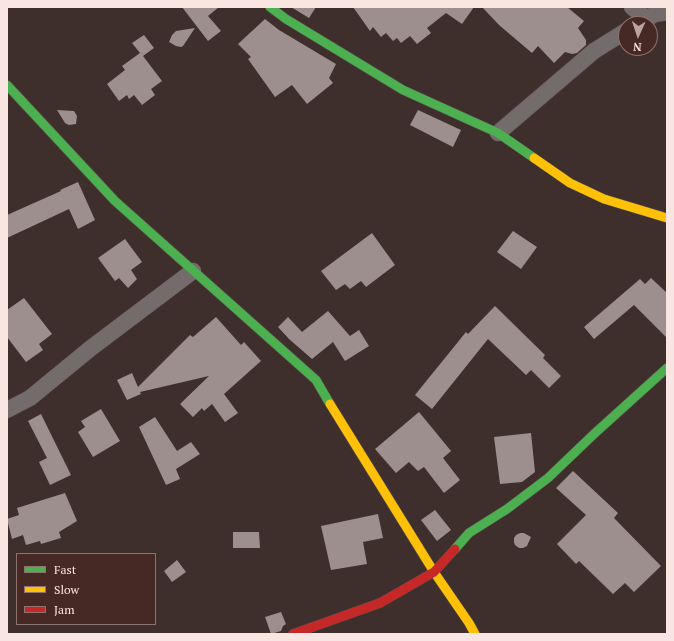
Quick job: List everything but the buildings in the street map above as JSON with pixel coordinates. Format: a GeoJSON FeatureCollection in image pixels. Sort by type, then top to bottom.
{"type":"FeatureCollection","features":[{"type":"Feature","properties":{"kind":"street"},"geometry":{"type":"LineString","coordinates":[[270,7],[286,19],[403,90],[498,133],[570,183],[604,199],[667,218]]}},
{"type":"Feature","properties":{"kind":"street"},"geometry":{"type":"LineString","coordinates":[[632,7],[638,16]]}},
{"type":"Feature","properties":{"kind":"street"},"geometry":{"type":"LineString","coordinates":[[651,16],[667,12]]}},
{"type":"Feature","properties":{"kind":"street"},"geometry":{"type":"LineString","coordinates":[[498,133],[594,51],[618,36]]}},
{"type":"Feature","properties":{"kind":"street"},"geometry":{"type":"LineString","coordinates":[[7,85],[115,201],[316,380],[434,572],[475,634]]}},
{"type":"Feature","properties":{"kind":"street"},"geometry":{"type":"LineString","coordinates":[[7,410],[30,398],[91,348],[193,271]]}},
{"type":"Feature","properties":{"kind":"street"},"geometry":{"type":"LineString","coordinates":[[293,634],[380,603],[434,572],[469,533],[507,509],[548,478],[667,368]]}},
{"type":"Feature","properties":{"kind":"traffic: fast"},"geometry":{"type":"LineString","coordinates":[[270,7],[286,19],[403,90],[498,133],[534,158]]}},
{"type":"Feature","properties":{"kind":"traffic: fast"},"geometry":{"type":"LineString","coordinates":[[7,85],[115,201],[316,380],[330,404]]}},
{"type":"Feature","properties":{"kind":"traffic: fast"},"geometry":{"type":"LineString","coordinates":[[455,549],[469,533],[507,509],[548,478],[667,368]]}},
{"type":"Feature","properties":{"kind":"traffic: slow"},"geometry":{"type":"LineString","coordinates":[[534,158],[570,183],[604,199],[667,218]]}},
{"type":"Feature","properties":{"kind":"traffic: slow"},"geometry":{"type":"LineString","coordinates":[[330,404],[434,572],[475,634]]}},
{"type":"Feature","properties":{"kind":"traffic: jam"},"geometry":{"type":"LineString","coordinates":[[293,634],[380,603],[434,572],[455,549]]}}]}
